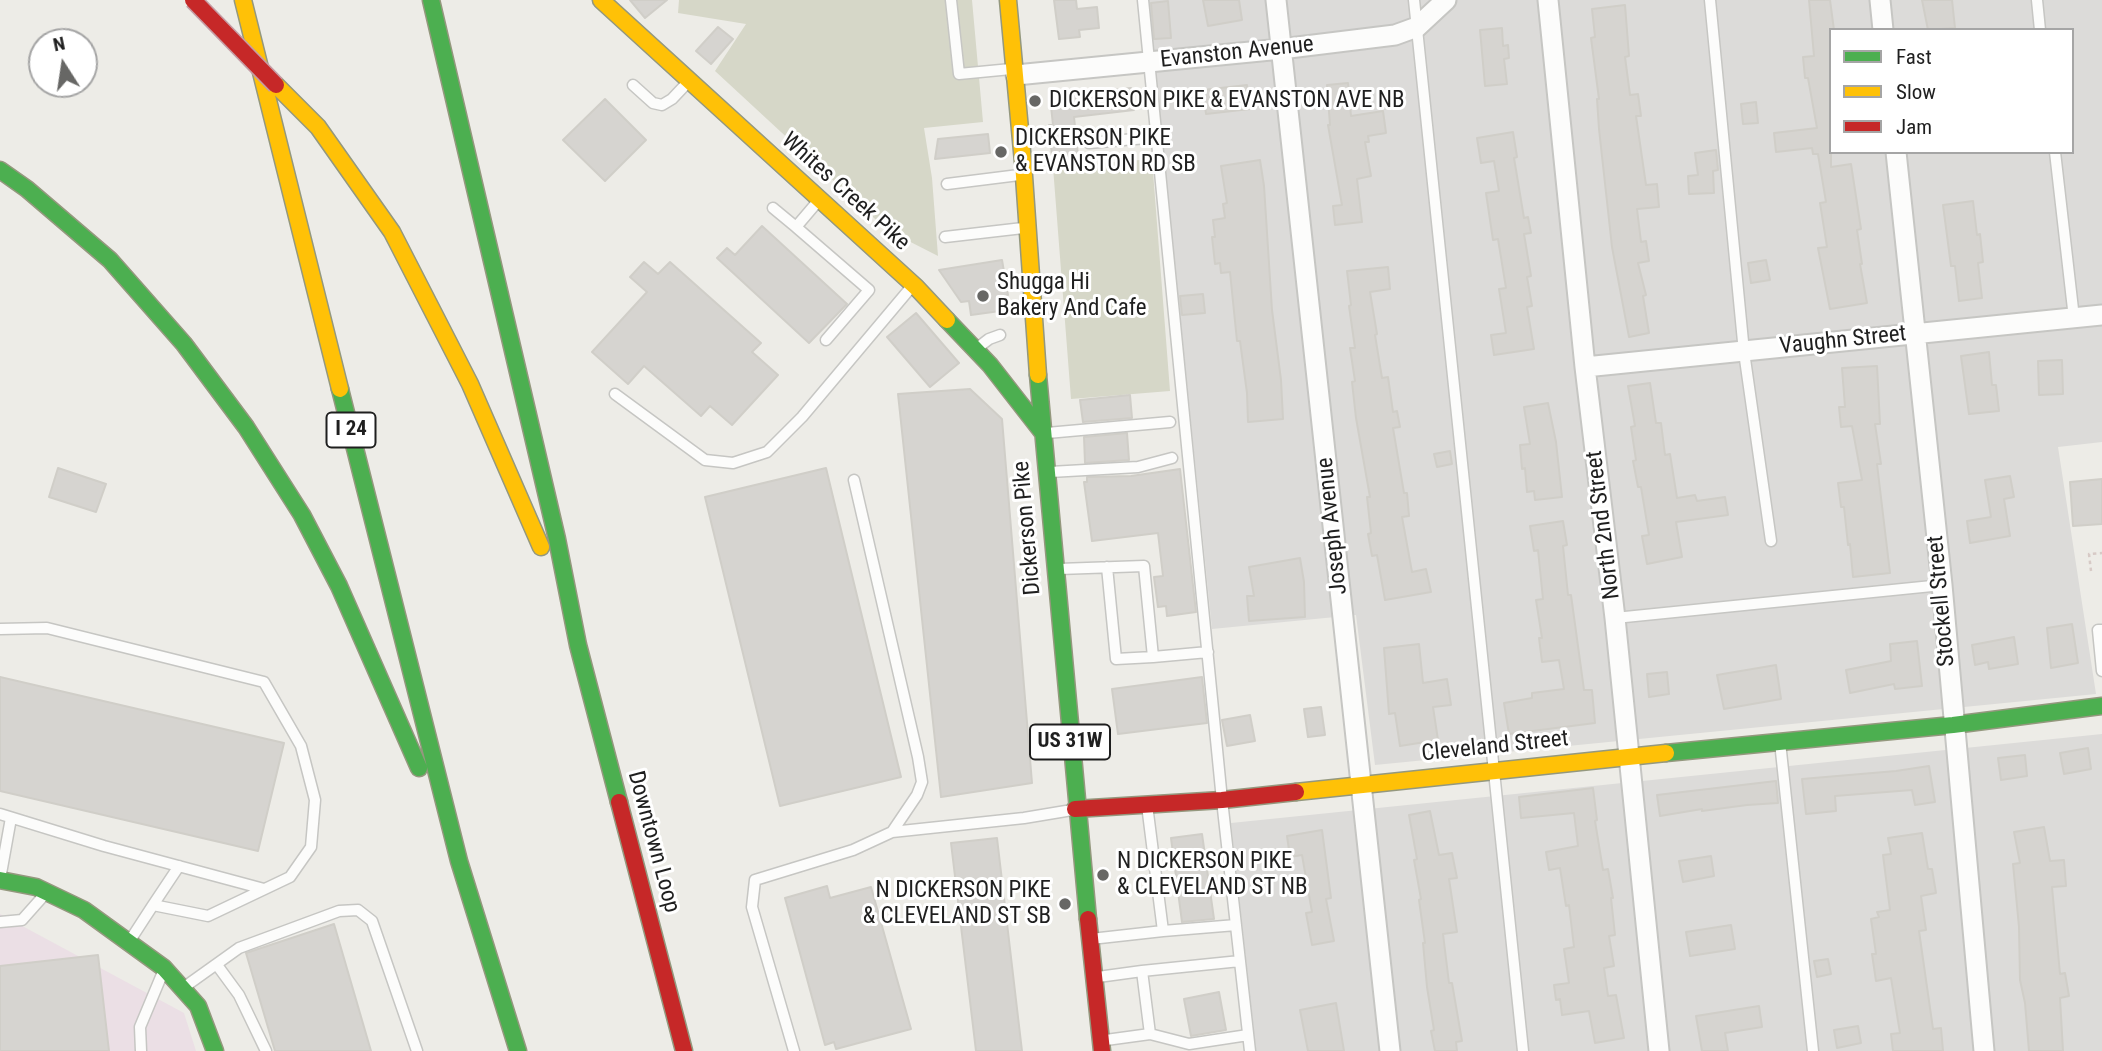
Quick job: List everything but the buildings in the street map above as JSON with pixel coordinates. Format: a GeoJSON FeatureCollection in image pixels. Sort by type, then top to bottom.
{"type":"FeatureCollection","features":[{"type":"Feature","properties":{"kind":"main road"},"geometry":{"type":"LineString","coordinates":[[193,0],[318,127],[392,232],[470,384],[526,509],[578,645]]}},
{"type":"Feature","properties":{"kind":"main road","name":"I 24"},"geometry":{"type":"LineString","coordinates":[[243,0],[459,861],[518,1051]]}},
{"type":"Feature","properties":{"kind":"main road"},"geometry":{"type":"LineString","coordinates":[[431,0],[557,539],[578,645]]}},
{"type":"Feature","properties":{"kind":"main road","name":"Whites Creek Pike"},"geometry":{"type":"LineString","coordinates":[[601,0],[914,285],[990,365],[1043,433]]}},
{"type":"Feature","properties":{"kind":"main road","name":"Dickerson Pike"},"geometry":{"type":"LineString","coordinates":[[1008,0],[1016,71],[1075,809],[1101,1046]]}},
{"type":"Feature","properties":{"kind":"main road"},"geometry":{"type":"LineString","coordinates":[[0,170],[27,189],[110,260],[184,344],[246,427],[302,515],[340,586],[459,861]]}},
{"type":"Feature","properties":{"kind":"main road","name":"Downtown Loop"},"geometry":{"type":"LineString","coordinates":[[578,645],[684,1051]]}},
{"type":"Feature","properties":{"kind":"main road","name":"Cleveland Street"},"geometry":{"type":"LineString","coordinates":[[1075,809],[1222,800],[2102,706]]}},
{"type":"Feature","properties":{"kind":"main road"},"geometry":{"type":"LineString","coordinates":[[0,880],[36,887],[84,909],[164,968],[198,1006],[215,1051]]}},
{"type":"Feature","properties":{"kind":"street","name":"Joseph Avenue"},"geometry":{"type":"LineString","coordinates":[[1276,0],[1390,1051]]}},
{"type":"Feature","properties":{"kind":"street","name":"Evanston Avenue"},"geometry":{"type":"LineString","coordinates":[[1016,71],[1150,62],[1395,35],[1417,27],[1446,0]]}},
{"type":"Feature","properties":{"kind":"street","name":"North 2nd Street"},"geometry":{"type":"LineString","coordinates":[[1548,0],[1659,1051]]}},
{"type":"Feature","properties":{"kind":"street"},"geometry":{"type":"LineString","coordinates":[[1880,0],[1883,28]]}},
{"type":"Feature","properties":{"kind":"street","name":"Stockell Street"},"geometry":{"type":"LineString","coordinates":[[1896,154],[1942,585],[1984,1051]]}},
{"type":"Feature","properties":{"kind":"street","name":"Vaughn Street"},"geometry":{"type":"LineString","coordinates":[[1585,367],[2102,315]]}},
{"type":"Feature","properties":{"kind":"lane"},"geometry":{"type":"LineString","coordinates":[[951,0],[959,74],[1016,71]]}},
{"type":"Feature","properties":{"kind":"lane"},"geometry":{"type":"LineString","coordinates":[[1143,0],[1222,800],[1250,1051]]}},
{"type":"Feature","properties":{"kind":"lane"},"geometry":{"type":"LineString","coordinates":[[1414,0],[1523,1051]]}},
{"type":"Feature","properties":{"kind":"lane"},"geometry":{"type":"LineString","coordinates":[[1710,0],[1745,352],[1771,541]]}},
{"type":"Feature","properties":{"kind":"lane"},"geometry":{"type":"LineString","coordinates":[[2037,0],[2040,28]]}},
{"type":"Feature","properties":{"kind":"lane"},"geometry":{"type":"LineString","coordinates":[[633,85],[653,103],[662,105],[690,81]]}},
{"type":"Feature","properties":{"kind":"lane"},"geometry":{"type":"LineString","coordinates":[[1089,143],[1158,137]]}},
{"type":"Feature","properties":{"kind":"lane"},"geometry":{"type":"LineString","coordinates":[[2055,154],[2074,318]]}},
{"type":"Feature","properties":{"kind":"lane"},"geometry":{"type":"LineString","coordinates":[[947,184],[1023,174]]}},
{"type":"Feature","properties":{"kind":"lane"},"geometry":{"type":"LineString","coordinates":[[796,227],[820,199]]}},
{"type":"Feature","properties":{"kind":"lane"},"geometry":{"type":"LineString","coordinates":[[773,208],[869,290],[826,340]]}},
{"type":"Feature","properties":{"kind":"lane"},"geometry":{"type":"LineString","coordinates":[[945,237],[1027,227]]}},
{"type":"Feature","properties":{"kind":"lane"},"geometry":{"type":"LineString","coordinates":[[615,394],[705,460],[733,463],[767,452],[802,417],[914,285]]}},
{"type":"Feature","properties":{"kind":"lane"},"geometry":{"type":"LineString","coordinates":[[975,349],[1000,335]]}},
{"type":"Feature","properties":{"kind":"lane"},"geometry":{"type":"LineString","coordinates":[[1043,433],[1170,422]]}},
{"type":"Feature","properties":{"kind":"lane"},"geometry":{"type":"LineString","coordinates":[[1046,472],[1138,467],[1172,458]]}},
{"type":"Feature","properties":{"kind":"lane"},"geometry":{"type":"LineString","coordinates":[[794,1051],[752,908],[755,880],[853,850],[892,832],[922,782],[854,480]]}},
{"type":"Feature","properties":{"kind":"lane"},"geometry":{"type":"LineString","coordinates":[[1055,569],[1144,566],[1153,657]]}},
{"type":"Feature","properties":{"kind":"lane"},"geometry":{"type":"LineString","coordinates":[[1107,567],[1116,659],[1208,652]]}},
{"type":"Feature","properties":{"kind":"lane"},"geometry":{"type":"LineString","coordinates":[[1615,618],[1942,585]]}},
{"type":"Feature","properties":{"kind":"lane"},"geometry":{"type":"LineString","coordinates":[[0,629],[47,628],[264,682],[301,746],[315,800],[311,847],[290,877],[208,916],[153,905]]}},
{"type":"Feature","properties":{"kind":"lane"},"geometry":{"type":"LineString","coordinates":[[2102,630],[2098,630],[2102,671]]}},
{"type":"Feature","properties":{"kind":"lane"},"geometry":{"type":"LineString","coordinates":[[1780,741],[1813,1051]]}},
{"type":"Feature","properties":{"kind":"lane"},"geometry":{"type":"LineString","coordinates":[[1147,804],[1163,931]]}},
{"type":"Feature","properties":{"kind":"lane","name":"Cleveland Street"},"geometry":{"type":"LineString","coordinates":[[892,832],[1024,818],[1075,809]]}},
{"type":"Feature","properties":{"kind":"lane"},"geometry":{"type":"LineString","coordinates":[[0,814],[264,889]]}},
{"type":"Feature","properties":{"kind":"lane"},"geometry":{"type":"LineString","coordinates":[[0,880],[11,818]]}},
{"type":"Feature","properties":{"kind":"lane"},"geometry":{"type":"LineString","coordinates":[[129,942],[178,866]]}},
{"type":"Feature","properties":{"kind":"lane"},"geometry":{"type":"LineString","coordinates":[[0,922],[22,920],[46,892]]}},
{"type":"Feature","properties":{"kind":"lane"},"geometry":{"type":"LineString","coordinates":[[182,989],[239,948],[339,911],[358,910],[372,921],[418,1051]]}},
{"type":"Feature","properties":{"kind":"lane"},"geometry":{"type":"LineString","coordinates":[[1090,939],[1236,925]]}},
{"type":"Feature","properties":{"kind":"lane"},"geometry":{"type":"LineString","coordinates":[[1094,977],[1240,961]]}},
{"type":"Feature","properties":{"kind":"lane"},"geometry":{"type":"LineString","coordinates":[[217,965],[239,995],[266,1051]]}},
{"type":"Feature","properties":{"kind":"lane"},"geometry":{"type":"LineString","coordinates":[[141,1051],[140,1027],[164,968]]}},
{"type":"Feature","properties":{"kind":"lane"},"geometry":{"type":"LineString","coordinates":[[1142,971],[1150,1034]]}},
{"type":"Feature","properties":{"kind":"lane"},"geometry":{"type":"LineString","coordinates":[[1101,1046],[1150,1034],[1189,1044],[1248,1035]]}},
{"type":"Feature","properties":{"kind":"path"},"geometry":{"type":"LineString","coordinates":[[2091,570],[2089,554],[2102,553]]}},
{"type":"Feature","properties":{"kind":"shaded area"},"geometry":{"type":"Polygon","coordinates":[[[679,0],[972,0],[983,122],[924,128],[932,178],[938,256],[887,230],[715,71],[746,24],[678,13],[679,0]]]}},
{"type":"Feature","properties":{"kind":"shaded area"},"geometry":{"type":"Polygon","coordinates":[[[1148,0],[2102,0],[2102,442],[2058,447],[2096,694],[1375,765],[1356,615],[1212,629],[1148,0]]]}},
{"type":"Feature","properties":{"kind":"shaded area"},"geometry":{"type":"Polygon","coordinates":[[[1152,159],[1170,391],[1071,399],[1053,167],[1152,159]]]}},
{"type":"Feature","properties":{"kind":"shaded area"},"geometry":{"type":"Polygon","coordinates":[[[2102,734],[2102,1051],[1256,1051],[1231,823],[2102,734]]]}},
{"type":"Feature","properties":{"kind":"shaded area"},"geometry":{"type":"Polygon","coordinates":[[[0,914],[184,1013],[196,1051],[0,1051],[0,914]]]}},
{"type":"Feature","properties":{"kind":"traffic: fast"},"geometry":{"type":"LineString","coordinates":[[431,0],[557,539],[578,645],[619,802]]}},
{"type":"Feature","properties":{"kind":"traffic: fast"},"geometry":{"type":"LineString","coordinates":[[0,170],[27,189],[110,260],[184,344],[246,427],[302,515],[339,586],[419,768]]}},
{"type":"Feature","properties":{"kind":"traffic: fast"},"geometry":{"type":"LineString","coordinates":[[947,320],[990,365],[1043,433]]}},
{"type":"Feature","properties":{"kind":"traffic: fast"},"geometry":{"type":"LineString","coordinates":[[1038,375],[1088,919]]}},
{"type":"Feature","properties":{"kind":"traffic: fast"},"geometry":{"type":"LineString","coordinates":[[340,389],[459,861],[518,1051]]}},
{"type":"Feature","properties":{"kind":"traffic: fast"},"geometry":{"type":"LineString","coordinates":[[1666,753],[1953,725],[2102,706]]}},
{"type":"Feature","properties":{"kind":"traffic: fast"},"geometry":{"type":"LineString","coordinates":[[0,880],[36,887],[84,910],[164,968],[198,1006],[215,1051]]}},
{"type":"Feature","properties":{"kind":"traffic: slow"},"geometry":{"type":"LineString","coordinates":[[243,0],[340,389]]}},
{"type":"Feature","properties":{"kind":"traffic: slow"},"geometry":{"type":"LineString","coordinates":[[601,0],[916,287],[947,320]]}},
{"type":"Feature","properties":{"kind":"traffic: slow"},"geometry":{"type":"LineString","coordinates":[[1008,0],[1038,375]]}},
{"type":"Feature","properties":{"kind":"traffic: slow"},"geometry":{"type":"LineString","coordinates":[[276,85],[318,127],[392,232],[470,384],[541,547]]}},
{"type":"Feature","properties":{"kind":"traffic: slow"},"geometry":{"type":"LineString","coordinates":[[1296,792],[1666,753]]}},
{"type":"Feature","properties":{"kind":"traffic: jam"},"geometry":{"type":"LineString","coordinates":[[193,0],[276,85]]}},
{"type":"Feature","properties":{"kind":"traffic: jam"},"geometry":{"type":"LineString","coordinates":[[1075,809],[1222,800],[1296,792]]}},
{"type":"Feature","properties":{"kind":"traffic: jam"},"geometry":{"type":"LineString","coordinates":[[619,802],[684,1051]]}},
{"type":"Feature","properties":{"kind":"traffic: jam"},"geometry":{"type":"LineString","coordinates":[[1088,919],[1102,1051]]}},
{"type":"Feature","properties":{"kind":"place","name":"DICKERSON PIKE & EVANSTON AVE NB"},"geometry":{"type":"Point","coordinates":[1035,101]}},
{"type":"Feature","properties":{"kind":"place","name":"DICKERSON PIKE & EVANSTON RD SB"},"geometry":{"type":"Point","coordinates":[1001,152]}},
{"type":"Feature","properties":{"kind":"place","name":"Shugga Hi Bakery And Cafe"},"geometry":{"type":"Point","coordinates":[983,296]}},
{"type":"Feature","properties":{"kind":"place","name":"N DICKERSON PIKE & CLEVELAND ST NB"},"geometry":{"type":"Point","coordinates":[1103,875]}},
{"type":"Feature","properties":{"kind":"place","name":"N DICKERSON PIKE & CLEVELAND ST SB"},"geometry":{"type":"Point","coordinates":[1065,904]}}]}
